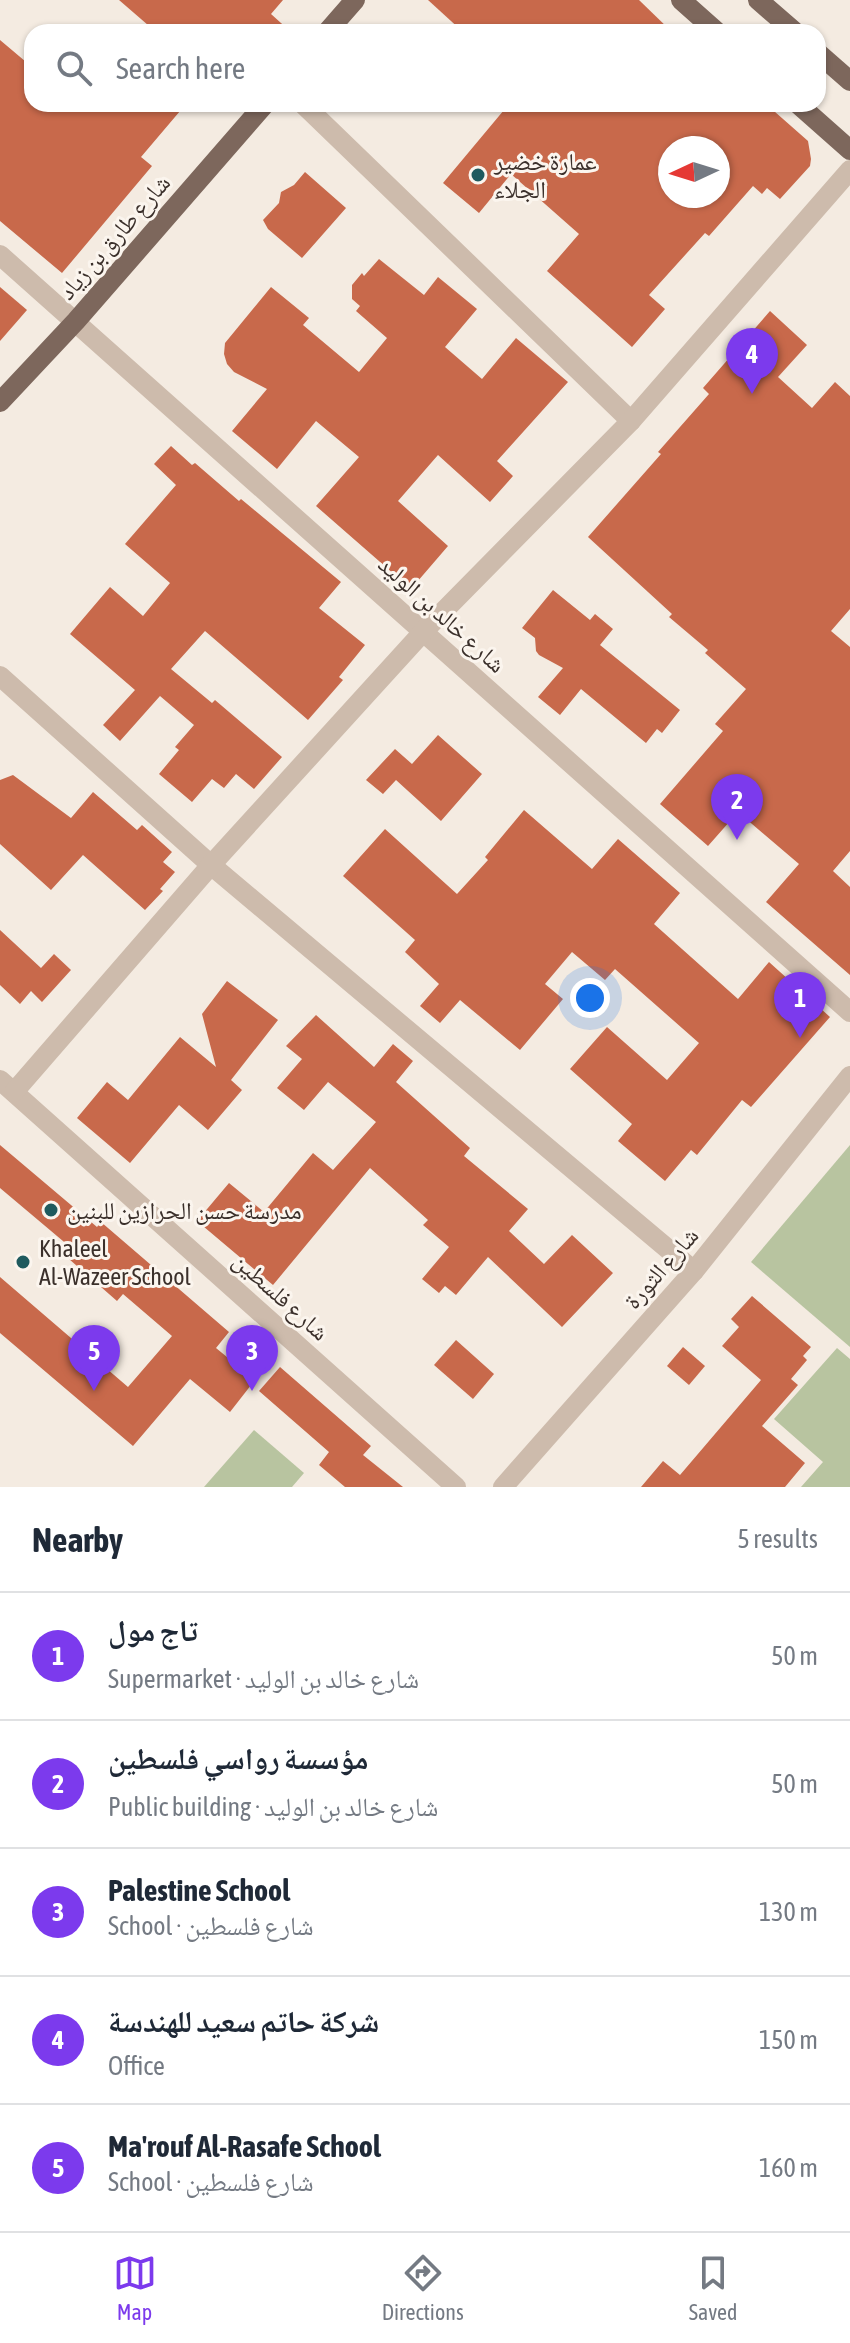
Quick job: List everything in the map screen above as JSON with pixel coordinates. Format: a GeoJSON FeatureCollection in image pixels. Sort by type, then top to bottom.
{"type":"FeatureCollection","features":[{"type":"Feature","properties":{"kind":"main road"},"geometry":{"type":"LineString","coordinates":[[334,24],[355,0]]}},
{"type":"Feature","properties":{"kind":"main road"},"geometry":{"type":"LineString","coordinates":[[681,0],[708,24]]}},
{"type":"Feature","properties":{"kind":"main road"},"geometry":{"type":"LineString","coordinates":[[758,0],[786,24]]}},
{"type":"Feature","properties":{"kind":"main road"},"geometry":{"type":"LineString","coordinates":[[826,60],[850,81]]}},
{"type":"Feature","properties":{"kind":"main road","name":"شارع طارق بن زياد"},"geometry":{"type":"LineString","coordinates":[[0,402],[76,321],[258,112]]}},
{"type":"Feature","properties":{"kind":"main road"},"geometry":{"type":"LineString","coordinates":[[807,112],[850,150]]}},
{"type":"Feature","properties":{"kind":"street"},"geometry":{"type":"LineString","coordinates":[[311,112],[631,421]]}},
{"type":"Feature","properties":{"kind":"street"},"geometry":{"type":"LineString","coordinates":[[7,1086],[423,632],[631,421],[850,170]]}},
{"type":"Feature","properties":{"kind":"street","name":"شارع خالد بن الوليد"},"geometry":{"type":"LineString","coordinates":[[0,255],[850,1012]]}},
{"type":"Feature","properties":{"kind":"street"},"geometry":{"type":"LineString","coordinates":[[0,676],[211,865],[694,1271]]}},
{"type":"Feature","properties":{"kind":"street","name":"شارع الثورة"},"geometry":{"type":"LineString","coordinates":[[503,1487],[694,1271],[850,1076]]}},
{"type":"Feature","properties":{"kind":"street","name":"شارع فلسطين"},"geometry":{"type":"LineString","coordinates":[[7,1086],[456,1487]]}},
{"type":"Feature","properties":{"kind":"green space"},"geometry":{"type":"Polygon","coordinates":[[[850,1145],[850,1347],[751,1262],[850,1145]]]}},
{"type":"Feature","properties":{"kind":"green space"},"geometry":{"type":"Polygon","coordinates":[[[837,1348],[850,1359],[850,1487],[801,1487],[823,1462],[774,1419],[837,1348]]]}},
{"type":"Feature","properties":{"kind":"green space"},"geometry":{"type":"Polygon","coordinates":[[[254,1430],[304,1473],[292,1487],[204,1487],[254,1430]]]}},
{"type":"Feature","properties":{"kind":"building"},"geometry":{"type":"Polygon","coordinates":[[[119,0],[283,0],[271,14],[282,24],[147,24],[119,0]]]}},
{"type":"Feature","properties":{"kind":"building"},"geometry":{"type":"Polygon","coordinates":[[[428,0],[639,0],[664,24],[454,24],[428,0]]]}},
{"type":"Feature","properties":{"kind":"building"},"geometry":{"type":"Polygon","coordinates":[[[0,40],[24,60],[24,112],[179,112],[141,157],[152,166],[62,273],[0,221],[0,40]]]}},
{"type":"Feature","properties":{"kind":"building"},"geometry":{"type":"Polygon","coordinates":[[[502,112],[775,112],[808,141],[811,159],[810,166],[780,199],[767,188],[762,194],[753,186],[709,236],[705,233],[649,295],[665,309],[632,347],[547,271],[579,234],[511,174],[479,213],[443,183],[502,112]]]}},
{"type":"Feature","properties":{"kind":"building"},"geometry":{"type":"Polygon","coordinates":[[[305,172],[346,208],[302,258],[268,229],[263,220],[279,203],[281,192],[294,185],[305,172]]]}},
{"type":"Feature","properties":{"kind":"building"},"geometry":{"type":"Polygon","coordinates":[[[379,259],[424,295],[438,277],[477,309],[445,347],[482,379],[516,338],[568,382],[497,461],[513,476],[490,502],[438,455],[398,501],[448,546],[411,589],[316,506],[359,457],[316,421],[277,469],[232,431],[267,389],[234,372],[224,354],[225,343],[271,287],[309,318],[303,325],[359,372],[387,338],[356,311],[360,306],[352,299],[352,285],[379,259]]]}},
{"type":"Feature","properties":{"kind":"building"},"geometry":{"type":"Polygon","coordinates":[[[0,287],[27,310],[0,341],[0,287]]]}},
{"type":"Feature","properties":{"kind":"building"},"geometry":{"type":"Polygon","coordinates":[[[770,311],[807,345],[778,377],[812,408],[835,382],[850,396],[850,609],[831,631],[850,647],[850,851],[833,871],[850,887],[850,975],[766,902],[799,864],[738,812],[708,846],[660,804],[723,731],[715,724],[746,689],[705,653],[708,650],[669,617],[672,614],[588,537],[661,454],[658,452],[709,394],[703,388],[770,311]]]}},
{"type":"Feature","properties":{"kind":"building"},"geometry":{"type":"Polygon","coordinates":[[[171,446],[341,582],[319,608],[365,645],[339,677],[343,680],[308,720],[205,631],[171,669],[212,703],[215,700],[282,757],[254,789],[236,774],[224,788],[212,779],[192,802],[159,774],[179,750],[175,747],[194,725],[160,696],[120,741],[103,725],[135,690],[70,634],[110,587],[143,616],[170,583],[125,544],[176,485],[154,464],[171,446]]]}},
{"type":"Feature","properties":{"kind":"building"},"geometry":{"type":"Polygon","coordinates":[[[553,590],[590,620],[595,614],[613,629],[600,645],[680,710],[662,733],[657,729],[646,743],[581,689],[560,715],[538,697],[563,668],[539,655],[535,638],[522,628],[553,590]]]}},
{"type":"Feature","properties":{"kind":"building"},"geometry":{"type":"Polygon","coordinates":[[[438,735],[482,774],[441,821],[396,780],[383,794],[366,780],[395,749],[412,764],[438,735]]]}},
{"type":"Feature","properties":{"kind":"building"},"geometry":{"type":"Polygon","coordinates":[[[13,775],[71,818],[93,792],[137,830],[142,825],[172,852],[163,862],[175,872],[160,889],[163,891],[145,910],[83,855],[51,890],[0,844],[0,780],[13,775]]]}},
{"type":"Feature","properties":{"kind":"building"},"geometry":{"type":"Polygon","coordinates":[[[524,810],[592,869],[618,839],[680,893],[654,924],[738,999],[769,962],[830,1017],[751,1107],[742,1100],[697,1155],[691,1150],[665,1181],[618,1141],[632,1124],[570,1069],[607,1027],[667,1080],[699,1043],[615,969],[605,980],[572,952],[545,984],[563,999],[520,1050],[460,1000],[440,1023],[420,1006],[439,984],[405,952],[415,940],[343,876],[385,829],[457,894],[488,860],[485,857],[524,810]]]}},
{"type":"Feature","properties":{"kind":"building"},"geometry":{"type":"Polygon","coordinates":[[[0,930],[41,968],[54,954],[71,970],[42,1002],[31,991],[20,1004],[0,985],[0,930]]]}},
{"type":"Feature","properties":{"kind":"building"},"geometry":{"type":"Polygon","coordinates":[[[227,981],[278,1020],[231,1080],[242,1090],[208,1130],[179,1105],[130,1163],[77,1118],[107,1082],[128,1100],[180,1037],[216,1067],[202,1014],[227,981]]]}},
{"type":"Feature","properties":{"kind":"building"},"geometry":{"type":"Polygon","coordinates":[[[316,1015],[374,1067],[393,1044],[413,1061],[396,1082],[470,1148],[464,1156],[528,1209],[509,1231],[544,1264],[572,1235],[613,1273],[562,1327],[488,1257],[456,1295],[445,1286],[439,1293],[422,1279],[449,1247],[423,1225],[428,1220],[370,1168],[273,1285],[197,1221],[229,1183],[264,1212],[313,1153],[333,1170],[376,1122],[328,1082],[304,1110],[277,1088],[302,1059],[286,1046],[316,1015]]]}},
{"type":"Feature","properties":{"kind":"building"},"geometry":{"type":"Polygon","coordinates":[[[0,1145],[97,1227],[101,1222],[229,1332],[216,1348],[255,1380],[230,1412],[190,1379],[133,1446],[0,1333],[0,1277],[128,1387],[172,1336],[123,1294],[117,1301],[69,1259],[76,1252],[0,1188],[0,1145]]]}},
{"type":"Feature","properties":{"kind":"building"},"geometry":{"type":"Polygon","coordinates":[[[752,1296],[811,1347],[803,1356],[807,1360],[791,1379],[798,1385],[762,1426],[805,1463],[785,1487],[641,1487],[663,1461],[680,1475],[761,1380],[722,1346],[739,1327],[731,1319],[752,1296]]]}},
{"type":"Feature","properties":{"kind":"building"},"geometry":{"type":"Polygon","coordinates":[[[456,1340],[494,1374],[473,1399],[434,1365],[456,1340]]]}},
{"type":"Feature","properties":{"kind":"building"},"geometry":{"type":"Polygon","coordinates":[[[683,1347],[705,1366],[689,1385],[667,1366],[683,1347]]]}},
{"type":"Feature","properties":{"kind":"building"},"geometry":{"type":"Polygon","coordinates":[[[280,1367],[371,1446],[363,1455],[403,1487],[345,1487],[319,1465],[329,1452],[259,1391],[280,1367]]]}},
{"type":"Feature","properties":{"kind":"place","name":"عمارة خضير الجلاء"},"geometry":{"type":"Point","coordinates":[478,175]}},
{"type":"Feature","properties":{"kind":"place","name":"شركة حاتم سعيد للهندسة"},"geometry":{"type":"Point","coordinates":[752,394]}},
{"type":"Feature","properties":{"kind":"place","name":"مؤسسة رواسي فلسطين"},"geometry":{"type":"Point","coordinates":[737,840]}},
{"type":"Feature","properties":{"kind":"place","name":"تاج مول"},"geometry":{"type":"Point","coordinates":[800,1038]}},
{"type":"Feature","properties":{"kind":"place","name":"مدرسة حسن الحرازين للبنين"},"geometry":{"type":"Point","coordinates":[51,1210]}},
{"type":"Feature","properties":{"kind":"place","name":"Khaleel Al-Wazeer School"},"geometry":{"type":"Point","coordinates":[23,1262]}},
{"type":"Feature","properties":{"kind":"place","name":"Ma'rouf Al-Rasafe School"},"geometry":{"type":"Point","coordinates":[94,1391]}},
{"type":"Feature","properties":{"kind":"place","name":"Palestine School"},"geometry":{"type":"Point","coordinates":[252,1391]}}]}
